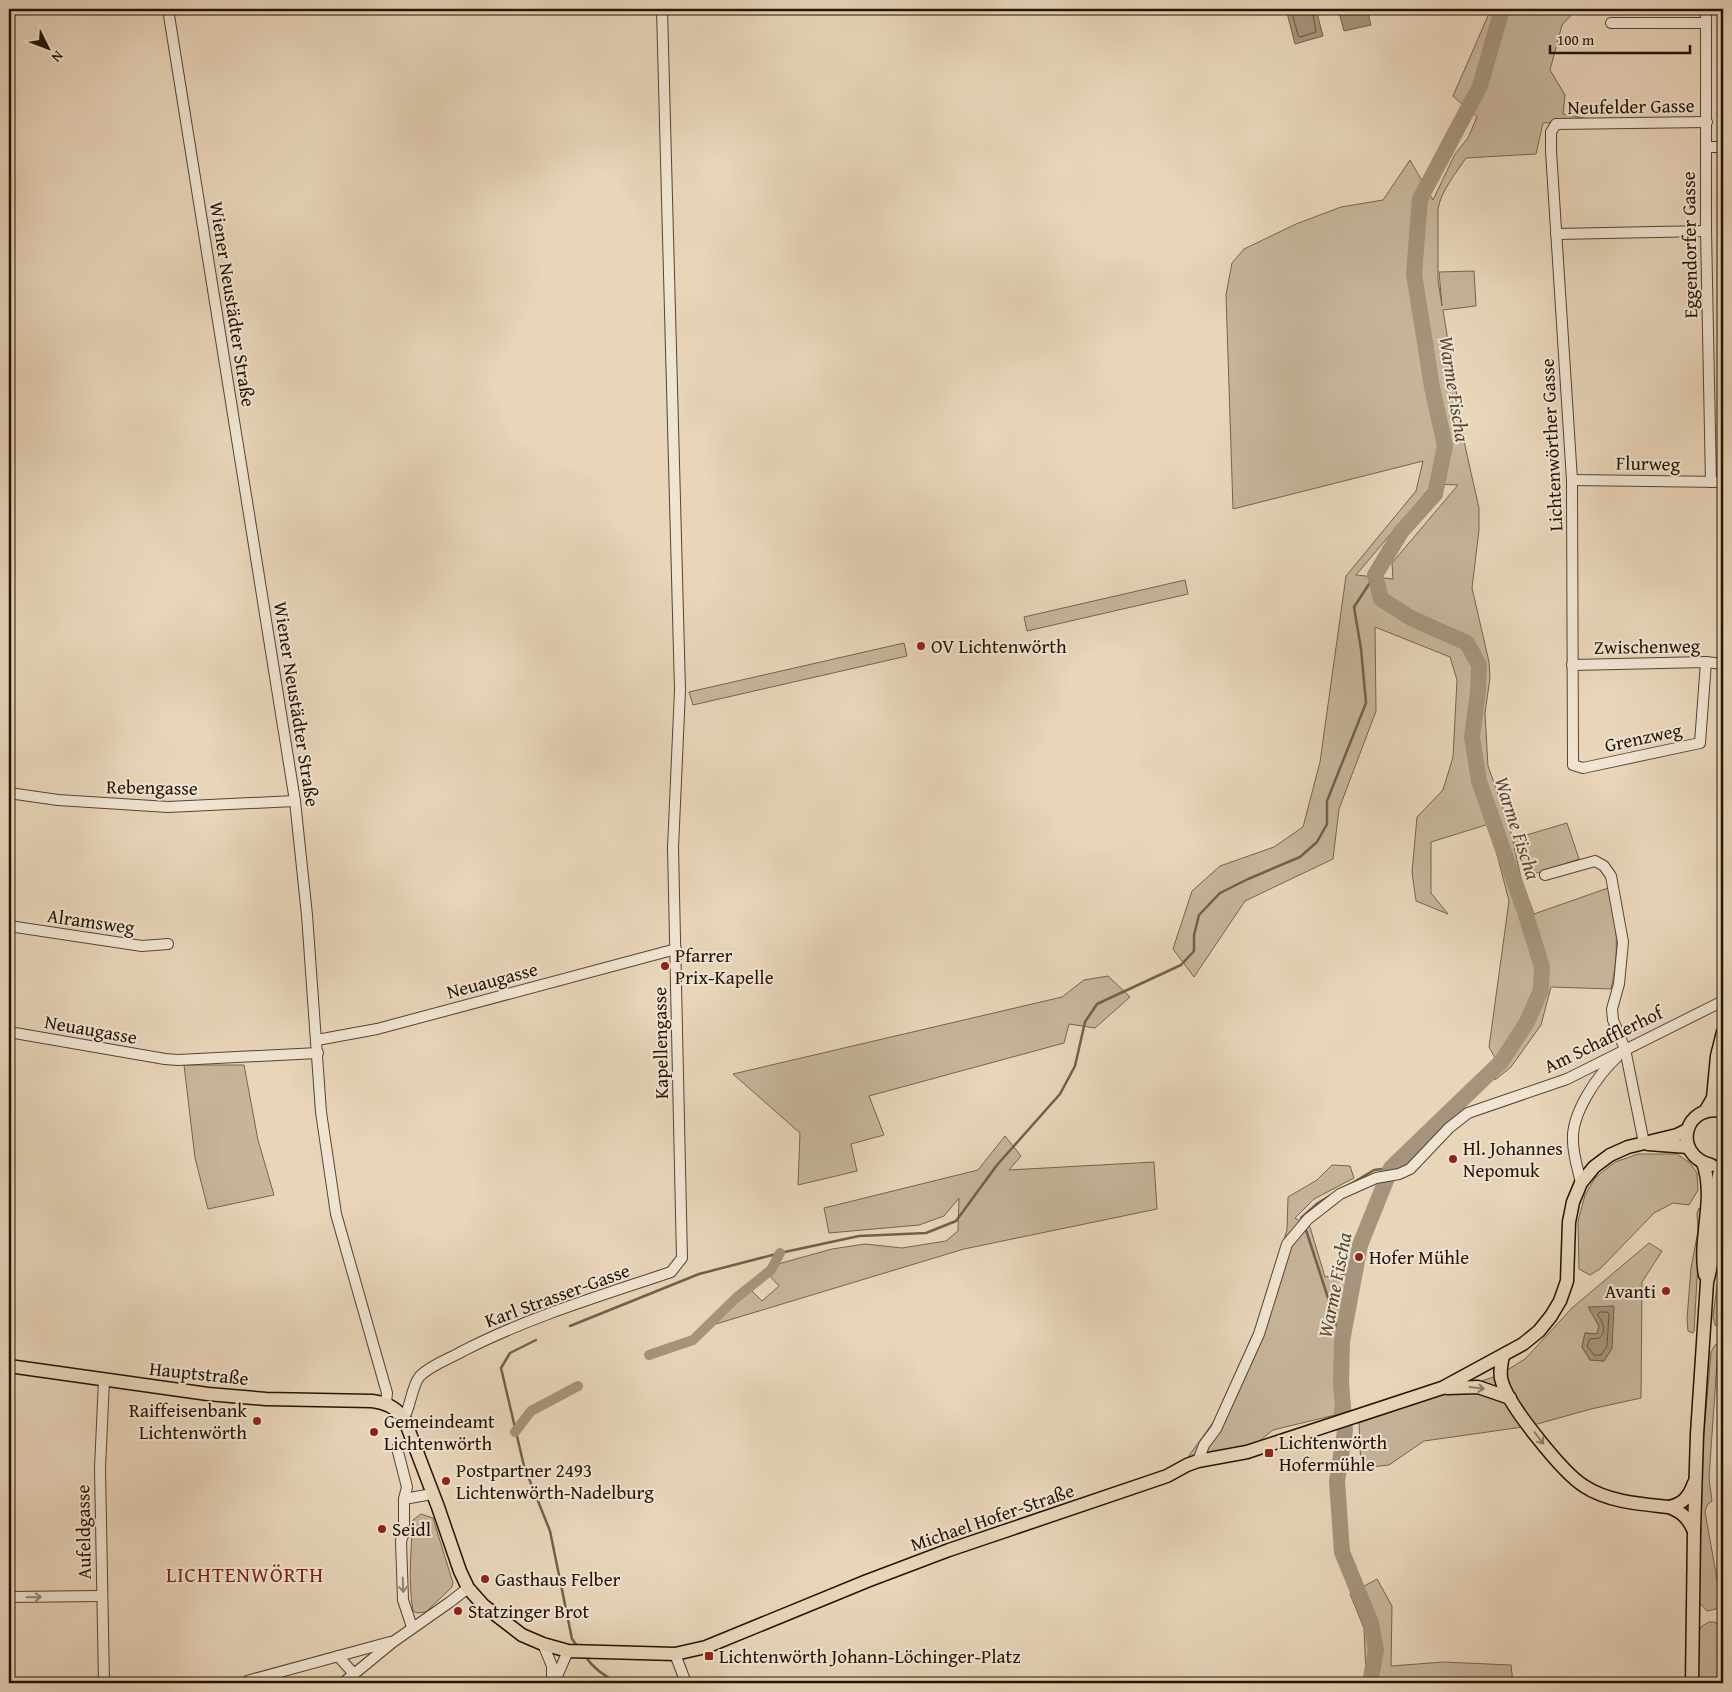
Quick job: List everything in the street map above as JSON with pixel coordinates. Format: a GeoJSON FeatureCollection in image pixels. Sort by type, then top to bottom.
{"type":"FeatureCollection","features":[{"type":"Feature","properties":{"kind":"main road"},"geometry":{"type":"LineString","coordinates":[[1706,1110],[1713,1098],[1717,1056],[1723,1038]]}},
{"type":"Feature","properties":{"kind":"main road"},"geometry":{"type":"LineString","coordinates":[[1707,1282],[1712,1265],[1716,1196],[1722,1165],[1713,1166],[1703,1163],[1692,1155],[1686,1139],[1691,1121],[1698,1115],[1706,1110],[1716,1109],[1723,1111]]}},
{"type":"Feature","properties":{"kind":"main road"},"geometry":{"type":"LineString","coordinates":[[1442,1388],[1523,1344],[1539,1331],[1552,1316],[1567,1281],[1569,1222],[1573,1202],[1581,1183],[1594,1167],[1610,1155],[1628,1147],[1677,1135],[1687,1130]]}},
{"type":"Feature","properties":{"kind":"main road"},"geometry":{"type":"LineString","coordinates":[[1644,1143],[1688,1147]]}},
{"type":"Feature","properties":{"kind":"main road"},"geometry":{"type":"LineString","coordinates":[[1692,1683],[1697,1434],[1707,1282],[1704,1257],[1707,1178],[1703,1163]]}},
{"type":"Feature","properties":{"kind":"main road"},"geometry":{"type":"LineString","coordinates":[[1713,1252],[1719,1235],[1723,1209]]}},
{"type":"Feature","properties":{"kind":"main road"},"geometry":{"type":"LineString","coordinates":[[1503,1356],[1500,1372],[1501,1380],[1510,1398],[1559,1465],[1584,1486],[1600,1494],[1618,1499],[1668,1507],[1681,1513],[1688,1519],[1694,1531]]}},
{"type":"Feature","properties":{"kind":"main road","name":"Hauptstraße"},"geometry":{"type":"LineString","coordinates":[[9,1366],[208,1394],[266,1399],[372,1401],[386,1403]]}},
{"type":"Feature","properties":{"kind":"main road"},"geometry":{"type":"LineString","coordinates":[[1442,1388],[1478,1387],[1510,1398]]}},
{"type":"Feature","properties":{"kind":"main road","name":"Michael Hofer-Straße"},"geometry":{"type":"LineString","coordinates":[[404,1418],[460,1571],[468,1588],[483,1605],[522,1635],[543,1644],[568,1651],[675,1654],[710,1646],[949,1550],[1168,1476],[1198,1461],[1247,1452],[1442,1388]]}},
{"type":"Feature","properties":{"kind":"main road"},"geometry":{"type":"LineString","coordinates":[[386,1403],[404,1418]]}},
{"type":"Feature","properties":{"kind":"main road"},"geometry":{"type":"LineString","coordinates":[[1668,1507],[1676,1505],[1685,1499],[1690,1493],[1696,1478]]}},
{"type":"Feature","properties":{"kind":"street","name":"Wiener Neustädter Straße"},"geometry":{"type":"LineString","coordinates":[[168,9],[295,801],[307,915],[321,1112],[336,1214],[388,1393],[386,1403]]}},
{"type":"Feature","properties":{"kind":"street","name":"Kapellengasse"},"geometry":{"type":"LineString","coordinates":[[662,9],[680,690],[673,848],[682,1258],[671,1272]]}},
{"type":"Feature","properties":{"kind":"street","name":"Eggendorfer Gasse"},"geometry":{"type":"LineString","coordinates":[[1706,9],[1706,230],[1711,482]]}},
{"type":"Feature","properties":{"kind":"street"},"geometry":{"type":"LineString","coordinates":[[1611,22],[1706,24]]}},
{"type":"Feature","properties":{"kind":"street","name":"Neufelder Gasse"},"geometry":{"type":"LineString","coordinates":[[1556,124],[1707,122]]}},
{"type":"Feature","properties":{"kind":"street","name":"Lichtenwörther Gasse"},"geometry":{"type":"LineString","coordinates":[[1556,124],[1551,132],[1551,151],[1572,480],[1573,765]]}},
{"type":"Feature","properties":{"kind":"street"},"geometry":{"type":"LineString","coordinates":[[1706,147],[1723,147]]}},
{"type":"Feature","properties":{"kind":"street"},"geometry":{"type":"LineString","coordinates":[[1556,234],[1706,230]]}},
{"type":"Feature","properties":{"kind":"street","name":"Flurweg"},"geometry":{"type":"LineString","coordinates":[[1572,480],[1723,482]]}},
{"type":"Feature","properties":{"kind":"street","name":"Zwischenweg"},"geometry":{"type":"LineString","coordinates":[[1572,665],[1706,662],[1723,664]]}},
{"type":"Feature","properties":{"kind":"street","name":"Grenzweg"},"geometry":{"type":"LineString","coordinates":[[1573,765],[1583,768],[1700,743],[1706,662]]}},
{"type":"Feature","properties":{"kind":"street","name":"Rebengasse"},"geometry":{"type":"LineString","coordinates":[[9,793],[58,800],[168,807],[295,801]]}},
{"type":"Feature","properties":{"kind":"street"},"geometry":{"type":"LineString","coordinates":[[1545,875],[1595,861],[1604,866],[1610,876],[1623,942],[1619,984],[1612,1009],[1613,1020],[1625,1049],[1644,1143]]}},
{"type":"Feature","properties":{"kind":"street","name":"Alramsweg"},"geometry":{"type":"LineString","coordinates":[[9,926],[142,946],[168,944]]}},
{"type":"Feature","properties":{"kind":"street","name":"Neuaugasse"},"geometry":{"type":"LineString","coordinates":[[317,1040],[377,1029],[676,949]]}},
{"type":"Feature","properties":{"kind":"street","name":"Am Schafflerhof"},"geometry":{"type":"LineString","coordinates":[[1198,1461],[1204,1445],[1216,1429],[1260,1334],[1287,1244],[1305,1223],[1340,1194],[1376,1178],[1399,1174],[1410,1169],[1449,1128],[1468,1113],[1567,1079],[1723,1001]]}},
{"type":"Feature","properties":{"kind":"street","name":"Neuaugasse"},"geometry":{"type":"LineString","coordinates":[[9,1032],[172,1060],[318,1053]]}},
{"type":"Feature","properties":{"kind":"street"},"geometry":{"type":"LineString","coordinates":[[1581,1183],[1572,1139],[1578,1114],[1591,1087],[1625,1049]]}},
{"type":"Feature","properties":{"kind":"street","name":"Karl Strasser-Gasse"},"geometry":{"type":"LineString","coordinates":[[404,1418],[411,1404],[415,1382],[431,1368],[530,1320],[671,1272]]}},
{"type":"Feature","properties":{"kind":"street","name":"Aufeldgasse"},"geometry":{"type":"LineString","coordinates":[[104,1380],[100,1468],[104,1683]]}},
{"type":"Feature","properties":{"kind":"street"},"geometry":{"type":"LineString","coordinates":[[397,1448],[406,1487],[404,1534],[401,1541],[403,1600],[412,1627]]}},
{"type":"Feature","properties":{"kind":"street"},"geometry":{"type":"LineString","coordinates":[[404,1499],[432,1494]]}},
{"type":"Feature","properties":{"kind":"street"},"geometry":{"type":"LineString","coordinates":[[343,1683],[412,1627],[468,1588]]}},
{"type":"Feature","properties":{"kind":"street"},"geometry":{"type":"LineString","coordinates":[[9,1598],[102,1596]]}},
{"type":"Feature","properties":{"kind":"street"},"geometry":{"type":"LineString","coordinates":[[248,1683],[248,1681],[393,1642]]}},
{"type":"Feature","properties":{"kind":"street"},"geometry":{"type":"LineString","coordinates":[[543,1644],[552,1666],[553,1683]]}},
{"type":"Feature","properties":{"kind":"street"},"geometry":{"type":"LineString","coordinates":[[553,1683],[568,1651]]}},
{"type":"Feature","properties":{"kind":"street"},"geometry":{"type":"LineString","coordinates":[[675,1654],[686,1683]]}},
{"type":"Feature","properties":{"kind":"street"},"geometry":{"type":"LineString","coordinates":[[338,1656],[354,1674]]}},
{"type":"Feature","properties":{"kind":"shaded area"},"geometry":{"type":"Polygon","coordinates":[[[1491,9],[1577,9],[1562,25],[1550,70],[1565,95],[1563,114],[1594,120],[1543,123],[1536,154],[1466,158],[1446,189],[1438,209],[1438,280],[1442,306],[1439,272],[1474,271],[1476,306],[1443,310],[1465,446],[1479,508],[1479,530],[1472,588],[1489,662],[1490,678],[1485,713],[1488,766],[1510,828],[1521,878],[1534,914],[1608,888],[1614,913],[1616,939],[1614,976],[1611,989],[1551,987],[1541,1025],[1511,1067],[1495,1080],[1495,1058],[1489,1047],[1509,901],[1489,824],[1431,842],[1431,893],[1448,914],[1416,901],[1412,872],[1417,817],[1443,790],[1453,757],[1457,680],[1450,657],[1375,627],[1376,711],[1339,809],[1333,859],[1245,901],[1194,977],[1173,949],[1192,891],[1220,866],[1274,847],[1303,827],[1320,762],[1346,576],[1416,491],[1423,461],[1233,509],[1226,295],[1232,263],[1244,249],[1296,224],[1341,207],[1383,200],[1410,160],[1433,200],[1455,154],[1468,138],[1477,117],[1453,96],[1491,9]],[[1433,484],[1356,575],[1393,579],[1392,563],[1458,485],[1433,484]]]}},
{"type":"Feature","properties":{"kind":"shaded area"},"geometry":{"type":"Polygon","coordinates":[[[1185,580],[1188,594],[1027,631],[1024,617],[1185,580]]]}},
{"type":"Feature","properties":{"kind":"shaded area"},"geometry":{"type":"Polygon","coordinates":[[[904,643],[907,656],[693,705],[689,692],[904,643]]]}},
{"type":"Feature","properties":{"kind":"shaded area"},"geometry":{"type":"Polygon","coordinates":[[[1567,823],[1579,859],[1531,875],[1513,839],[1567,823]]]}},
{"type":"Feature","properties":{"kind":"shaded area"},"geometry":{"type":"Polygon","coordinates":[[[1108,976],[1130,997],[1095,1028],[1069,1024],[1064,1043],[869,1096],[884,1135],[851,1144],[857,1171],[798,1185],[800,1133],[733,1074],[1062,997],[1084,980],[1108,976]]]}},
{"type":"Feature","properties":{"kind":"shaded area"},"geometry":{"type":"Polygon","coordinates":[[[184,1065],[244,1065],[258,1140],[274,1195],[208,1209],[195,1158],[184,1065]]]}},
{"type":"Feature","properties":{"kind":"shaded area"},"geometry":{"type":"Polygon","coordinates":[[[1005,1136],[1021,1156],[1009,1170],[1154,1162],[1157,1209],[964,1249],[716,1324],[715,1321],[750,1289],[762,1301],[779,1286],[769,1275],[778,1264],[832,1249],[865,1244],[902,1248],[946,1241],[958,1231],[959,1198],[944,1216],[919,1225],[829,1233],[824,1208],[978,1170],[1005,1136]]]}},
{"type":"Feature","properties":{"kind":"shaded area"},"geometry":{"type":"Polygon","coordinates":[[[1638,1154],[1677,1154],[1690,1163],[1697,1173],[1698,1190],[1689,1205],[1673,1203],[1654,1213],[1600,1269],[1590,1275],[1579,1269],[1578,1221],[1585,1195],[1595,1178],[1615,1162],[1638,1154]]]}},
{"type":"Feature","properties":{"kind":"shaded area"},"geometry":{"type":"Polygon","coordinates":[[[1332,1165],[1350,1166],[1354,1178],[1314,1199],[1295,1218],[1310,1227],[1325,1277],[1347,1274],[1338,1344],[1335,1415],[1273,1430],[1257,1443],[1218,1454],[1188,1457],[1214,1421],[1255,1330],[1287,1230],[1288,1197],[1317,1180],[1332,1165]]]}},
{"type":"Feature","properties":{"kind":"shaded area"},"geometry":{"type":"Polygon","coordinates":[[[1699,1208],[1701,1210],[1693,1333],[1688,1331],[1687,1319],[1691,1268],[1698,1231],[1697,1213],[1699,1208]]]}},
{"type":"Feature","properties":{"kind":"shaded area"},"geometry":{"type":"Polygon","coordinates":[[[1723,1239],[1723,1329],[1715,1325],[1713,1317],[1723,1239]]]}},
{"type":"Feature","properties":{"kind":"shaded area"},"geometry":{"type":"Polygon","coordinates":[[[1649,1243],[1662,1251],[1642,1282],[1641,1398],[1591,1409],[1530,1426],[1424,1441],[1389,1465],[1361,1468],[1359,1423],[1499,1375],[1525,1359],[1572,1308],[1649,1243]],[[1589,1307],[1599,1326],[1597,1334],[1585,1333],[1582,1347],[1590,1360],[1604,1361],[1612,1348],[1589,1307]]]}},
{"type":"Feature","properties":{"kind":"shaded area"},"geometry":{"type":"Polygon","coordinates":[[[1723,1342],[1723,1347],[1718,1348],[1709,1478],[1712,1501],[1707,1505],[1705,1512],[1720,1602],[1716,1609],[1707,1611],[1699,1602],[1701,1468],[1711,1352],[1715,1345],[1723,1342]]]}},
{"type":"Feature","properties":{"kind":"shaded area"},"geometry":{"type":"Polygon","coordinates":[[[421,1514],[433,1518],[453,1583],[452,1587],[426,1612],[417,1613],[413,1611],[410,1577],[413,1520],[421,1514]]]}},
{"type":"Feature","properties":{"kind":"shaded area"},"geometry":{"type":"Polygon","coordinates":[[[1377,1579],[1392,1606],[1391,1666],[1443,1662],[1511,1665],[1513,1683],[1364,1683],[1366,1676],[1364,1628],[1350,1594],[1377,1579]]]}},
{"type":"Feature","properties":{"kind":"shaded area"},"geometry":{"type":"Polygon","coordinates":[[[1709,1622],[1714,1622],[1723,1627],[1723,1683],[1698,1683],[1698,1633],[1702,1626],[1709,1622]]]}},
{"type":"Feature","properties":{"kind":"water"},"geometry":{"type":"Polygon","coordinates":[[[1286,9],[1316,9],[1323,36],[1295,44],[1286,9]]]}},
{"type":"Feature","properties":{"kind":"water"},"geometry":{"type":"Polygon","coordinates":[[[1338,9],[1367,9],[1371,25],[1344,31],[1338,9]]]}},
{"type":"Feature","properties":{"kind":"water"},"geometry":{"type":"Polygon","coordinates":[[[1614,1306],[1612,1348],[1604,1361],[1590,1360],[1582,1347],[1585,1333],[1597,1334],[1599,1326],[1588,1307],[1614,1306]]]}},
{"type":"Feature","properties":{"kind":"waterway","name":"Warme Fischa"},"geometry":{"type":"LineString","coordinates":[[1370,1683],[1376,1650],[1371,1623],[1342,1552],[1337,1481],[1345,1431],[1341,1383],[1342,1341],[1360,1245],[1391,1168],[1501,1062],[1527,1022],[1541,990],[1542,967],[1525,912],[1479,781],[1472,737],[1478,691],[1479,665],[1467,643],[1411,618],[1381,599],[1375,575],[1401,532],[1435,494],[1445,446],[1432,387],[1414,274],[1420,199],[1480,86],[1502,9]]}},
{"type":"Feature","properties":{"kind":"waterway"},"geometry":{"type":"LineString","coordinates":[[570,1326],[699,1274],[780,1253],[859,1236],[926,1233],[956,1221],[997,1165],[1060,1094],[1075,1066],[1085,1022],[1097,1004],[1181,965],[1194,951],[1194,935],[1199,915],[1220,893],[1300,857],[1317,842],[1327,824],[1327,801],[1366,703],[1361,649],[1354,607],[1375,575]]}},
{"type":"Feature","properties":{"kind":"waterway"},"geometry":{"type":"LineString","coordinates":[[1349,1185],[1374,1170],[1391,1168]]}},
{"type":"Feature","properties":{"kind":"waterway"},"geometry":{"type":"LineString","coordinates":[[1302,1220],[1301,1218],[1318,1203],[1331,1195]]}},
{"type":"Feature","properties":{"kind":"waterway"},"geometry":{"type":"LineString","coordinates":[[1305,1227],[1342,1341]]}},
{"type":"Feature","properties":{"kind":"waterway"},"geometry":{"type":"LineString","coordinates":[[649,1355],[693,1340],[736,1298],[771,1270],[780,1253]]}},
{"type":"Feature","properties":{"kind":"waterway"},"geometry":{"type":"LineString","coordinates":[[536,1340],[510,1353],[501,1368],[524,1466],[550,1531],[572,1639],[578,1647]]}},
{"type":"Feature","properties":{"kind":"waterway"},"geometry":{"type":"LineString","coordinates":[[515,1432],[531,1411],[578,1386]]}},
{"type":"Feature","properties":{"kind":"waterway"},"geometry":{"type":"LineString","coordinates":[[585,1656],[600,1672],[619,1683]]}},
{"type":"Feature","properties":{"kind":"place","name":"OV Lichtenwörth"},"geometry":{"type":"Point","coordinates":[921,646]}},
{"type":"Feature","properties":{"kind":"place","name":"Pfarrer Prix-Kapelle"},"geometry":{"type":"Point","coordinates":[665,966]}},
{"type":"Feature","properties":{"kind":"place","name":"Hl. Johannes Nepomuk"},"geometry":{"type":"Point","coordinates":[1453,1159]}},
{"type":"Feature","properties":{"kind":"place","name":"Hofer Mühle"},"geometry":{"type":"Point","coordinates":[1359,1257]}},
{"type":"Feature","properties":{"kind":"place","name":"Avanti"},"geometry":{"type":"Point","coordinates":[1666,1291]}},
{"type":"Feature","properties":{"kind":"place","name":"Raiffeisenbank Lichtenwörth"},"geometry":{"type":"Point","coordinates":[257,1421]}},
{"type":"Feature","properties":{"kind":"place","name":"Gemeindeamt Lichtenwörth"},"geometry":{"type":"Point","coordinates":[374,1432]}},
{"type":"Feature","properties":{"kind":"place","name":"Lichtenwörth Hofermühle"},"geometry":{"type":"Point","coordinates":[1269,1453]}},
{"type":"Feature","properties":{"kind":"place","name":"Postpartner 2493 Lichtenwörth-Nadelburg"},"geometry":{"type":"Point","coordinates":[446,1481]}},
{"type":"Feature","properties":{"kind":"place","name":"Seidl"},"geometry":{"type":"Point","coordinates":[382,1529]}},
{"type":"Feature","properties":{"kind":"place","name":"Gasthaus Felber"},"geometry":{"type":"Point","coordinates":[485,1579]}},
{"type":"Feature","properties":{"kind":"place","name":"Statzinger Brot"},"geometry":{"type":"Point","coordinates":[458,1611]}},
{"type":"Feature","properties":{"kind":"place","name":"Lichtenwörth Johann-Löchinger-Platz"},"geometry":{"type":"Point","coordinates":[709,1656]}},
{"type":"Feature","properties":{"kind":"district","name":"LICHTENWÖRTH"},"geometry":{"type":"Point","coordinates":[245,1574]}}]}
